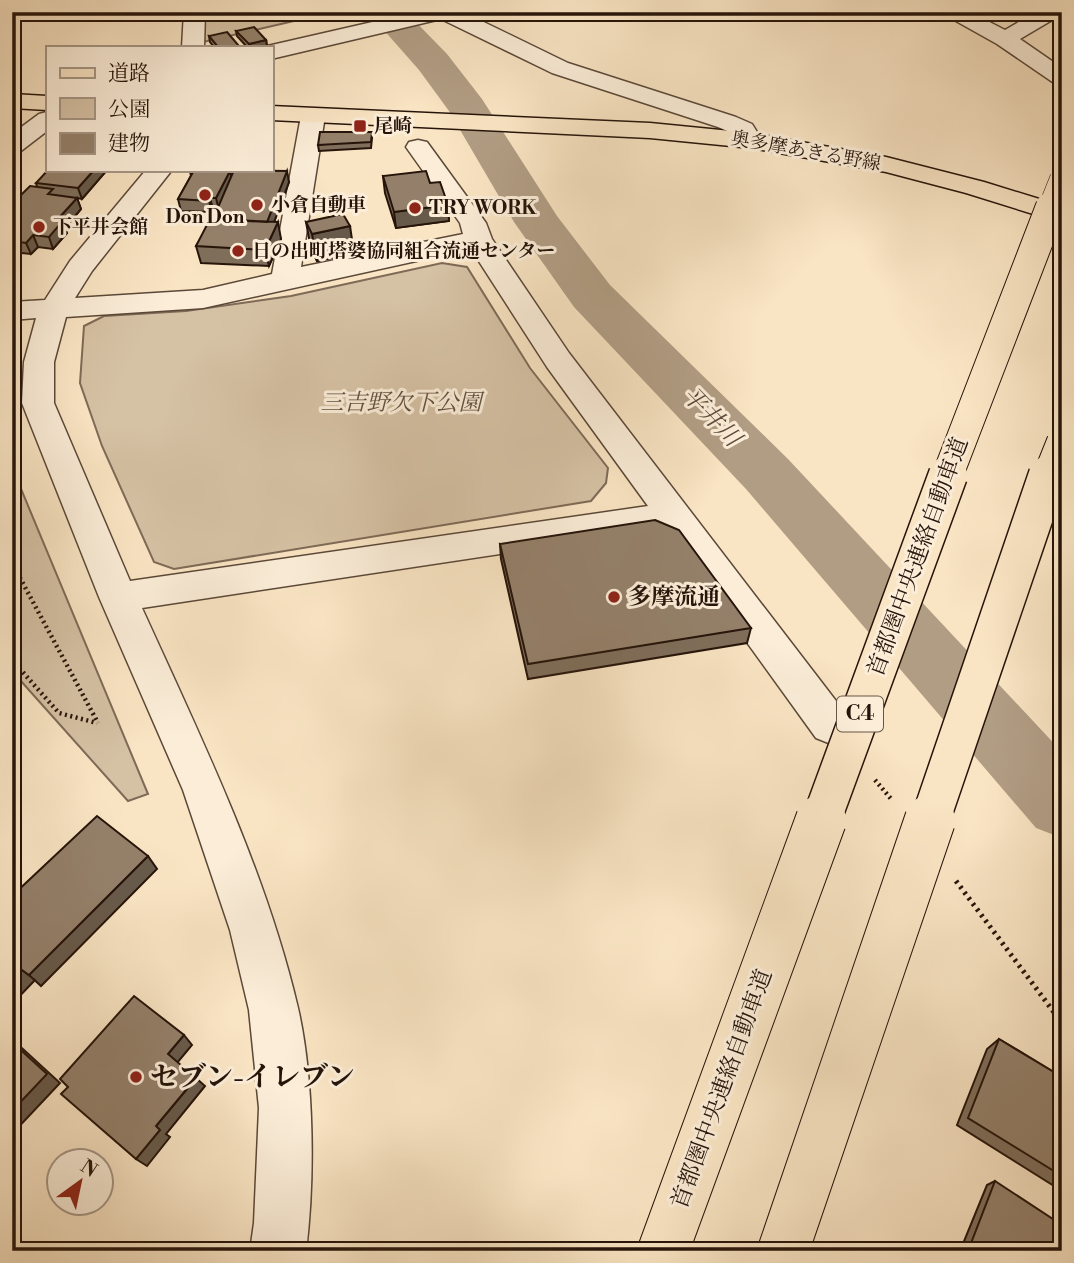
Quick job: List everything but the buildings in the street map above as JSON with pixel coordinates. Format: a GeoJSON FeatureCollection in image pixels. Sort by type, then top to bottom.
{"type":"FeatureCollection","features":[{"type":"Feature","properties":{"kind":"main road"},"geometry":{"type":"LineString","coordinates":[[12,101],[46,107]]}},
{"type":"Feature","properties":{"kind":"main road"},"geometry":{"type":"LineString","coordinates":[[273,114],[313,116],[411,134]]}},
{"type":"Feature","properties":{"kind":"main road","name":"奥多摩あきる野線"},"geometry":{"type":"LineString","coordinates":[[411,134],[544,125],[704,134],[838,155],[932,176],[1062,215]]}},
{"type":"Feature","properties":{"kind":"main road","name":"首都圏中央連絡自動車道"},"geometry":{"type":"LineString","coordinates":[[663,1251],[947,477],[1062,179]]}},
{"type":"Feature","properties":{"kind":"main road"},"geometry":{"type":"LineString","coordinates":[[783,1251],[1040,499],[1062,442]]}},
{"type":"Feature","properties":{"kind":"street"},"geometry":{"type":"LineString","coordinates":[[193,46],[195,12]]}},
{"type":"Feature","properties":{"kind":"street"},"geometry":{"type":"LineString","coordinates":[[954,12],[1005,39],[1062,78]]}},
{"type":"Feature","properties":{"kind":"street"},"geometry":{"type":"LineString","coordinates":[[1005,39],[1052,12]]}},
{"type":"Feature","properties":{"kind":"street"},"geometry":{"type":"LineString","coordinates":[[273,52],[442,13],[470,23],[501,41],[560,68],[727,122],[743,129],[750,140]]}},
{"type":"Feature","properties":{"kind":"street"},"geometry":{"type":"LineString","coordinates":[[12,146],[46,107]]}},
{"type":"Feature","properties":{"kind":"street"},"geometry":{"type":"LineString","coordinates":[[285,279],[313,116]]}},
{"type":"Feature","properties":{"kind":"street"},"geometry":{"type":"LineString","coordinates":[[411,134],[473,223],[478,239],[558,360],[831,726]]}},
{"type":"Feature","properties":{"kind":"street"},"geometry":{"type":"LineString","coordinates":[[157,172],[80,267],[54,308],[39,362],[38,403],[118,597],[204,790],[253,930],[274,1010],[285,1108],[282,1223],[278,1251]]}},
{"type":"Feature","properties":{"kind":"street"},"geometry":{"type":"LineString","coordinates":[[12,311],[203,299],[478,239]]}},
{"type":"Feature","properties":{"kind":"street"},"geometry":{"type":"LineString","coordinates":[[118,597],[674,515]]}},
{"type":"Feature","properties":{"kind":"path"},"geometry":{"type":"LineString","coordinates":[[12,563],[98,723],[59,713],[12,660]]}},
{"type":"Feature","properties":{"kind":"green space"},"geometry":{"type":"Polygon","coordinates":[[[204,12],[308,12],[311,17],[203,42],[204,12]]]}},
{"type":"Feature","properties":{"kind":"green space","name":"三吉野欠下公園"},"geometry":{"type":"Polygon","coordinates":[[[442,263],[467,267],[530,368],[608,468],[606,483],[591,501],[174,569],[154,562],[102,446],[80,383],[84,326],[104,316],[186,311],[291,296],[442,263]]]}},
{"type":"Feature","properties":{"kind":"green space"},"geometry":{"type":"Polygon","coordinates":[[[12,456],[19,484],[148,794],[128,801],[12,671],[12,456]]]}},
{"type":"Feature","properties":{"kind":"waterway","name":"平井川"},"geometry":{"type":"LineString","coordinates":[[386,12],[433,62],[468,108],[537,222],[592,296],[767,474],[1062,804]]}},
{"type":"Feature","properties":{"kind":"place","name":"尾崎"},"geometry":{"type":"Point","coordinates":[360,126]}},
{"type":"Feature","properties":{"kind":"place","name":"Don Don"},"geometry":{"type":"Point","coordinates":[205,195]}},
{"type":"Feature","properties":{"kind":"place","name":"小倉自動車"},"geometry":{"type":"Point","coordinates":[257,205]}},
{"type":"Feature","properties":{"kind":"place","name":"TRY WORK"},"geometry":{"type":"Point","coordinates":[415,208]}},
{"type":"Feature","properties":{"kind":"place","name":"下平井会館"},"geometry":{"type":"Point","coordinates":[39,227]}},
{"type":"Feature","properties":{"kind":"place","name":"日の出町塔婆協同組合流通センター"},"geometry":{"type":"Point","coordinates":[238,251]}},
{"type":"Feature","properties":{"kind":"place","name":"多摩流通"},"geometry":{"type":"Point","coordinates":[614,597]}},
{"type":"Feature","properties":{"kind":"place","name":"セブン-イレブン"},"geometry":{"type":"Point","coordinates":[136,1077]}}]}
